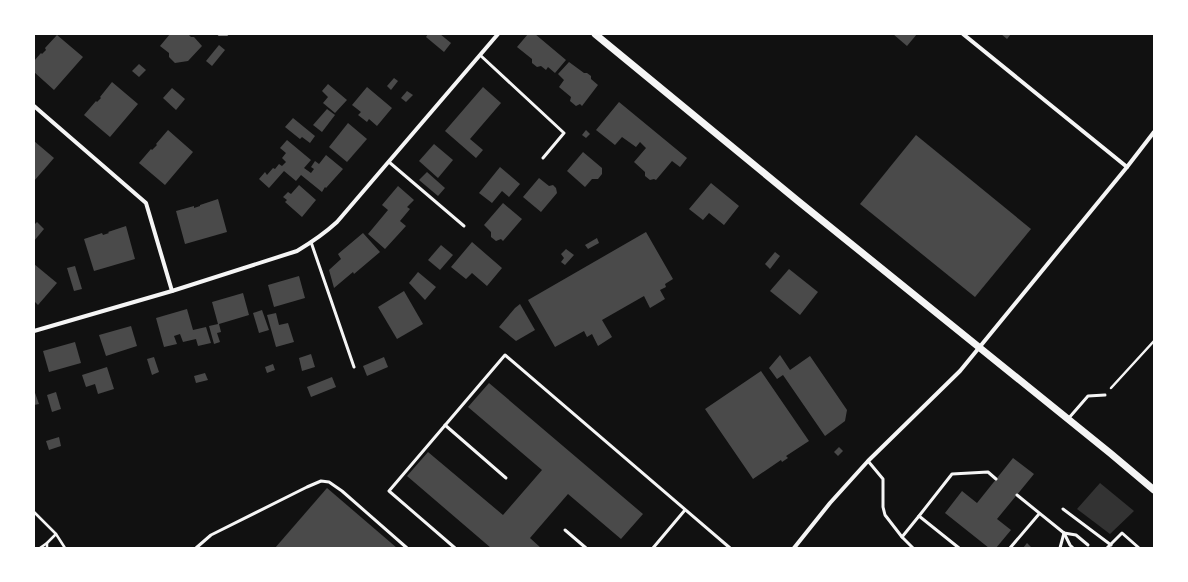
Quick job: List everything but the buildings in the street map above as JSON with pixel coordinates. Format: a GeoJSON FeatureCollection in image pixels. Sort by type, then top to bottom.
{"type":"FeatureCollection","features":[{"type":"Feature","properties":{"kind":"street"},"geometry":{"type":"LineString","coordinates":[[34,331],[172,291],[297,251],[312,242],[338,222],[498,34]]}},
{"type":"Feature","properties":{"kind":"street"},"geometry":{"type":"LineString","coordinates":[[595,34],[1154,490]]}},
{"type":"Feature","properties":{"kind":"street"},"geometry":{"type":"LineString","coordinates":[[963,34],[1127,167]]}},
{"type":"Feature","properties":{"kind":"street"},"geometry":{"type":"LineString","coordinates":[[34,106],[146,203],[172,291]]}},
{"type":"Feature","properties":{"kind":"street"},"geometry":{"type":"LineString","coordinates":[[794,548],[830,503],[868,461],[960,371],[980,348],[1154,132]]}},
{"type":"Feature","properties":{"kind":"lane"},"geometry":{"type":"LineString","coordinates":[[219,34],[226,34]]}},
{"type":"Feature","properties":{"kind":"lane"},"geometry":{"type":"LineString","coordinates":[[480,55],[564,133],[543,158]]}},
{"type":"Feature","properties":{"kind":"lane"},"geometry":{"type":"LineString","coordinates":[[389,162],[464,226]]}},
{"type":"Feature","properties":{"kind":"lane"},"geometry":{"type":"LineString","coordinates":[[312,242],[354,367]]}},
{"type":"Feature","properties":{"kind":"lane"},"geometry":{"type":"LineString","coordinates":[[455,548],[388,491],[505,355],[730,548]]}},
{"type":"Feature","properties":{"kind":"lane"},"geometry":{"type":"LineString","coordinates":[[1068,419],[1088,396],[1105,395]]}},
{"type":"Feature","properties":{"kind":"lane"},"geometry":{"type":"LineString","coordinates":[[445,425],[506,478]]}},
{"type":"Feature","properties":{"kind":"lane"},"geometry":{"type":"LineString","coordinates":[[868,461],[882,479],[883,507],[885,515],[902,537],[913,548]]}},
{"type":"Feature","properties":{"kind":"lane"},"geometry":{"type":"LineString","coordinates":[[902,537],[952,474],[988,472],[996,479]]}},
{"type":"Feature","properties":{"kind":"lane"},"geometry":{"type":"LineString","coordinates":[[196,548],[211,535],[320,481],[329,482],[342,491],[407,548]]}},
{"type":"Feature","properties":{"kind":"lane"},"geometry":{"type":"LineString","coordinates":[[1017,495],[1064,533],[1073,548]]}},
{"type":"Feature","properties":{"kind":"lane"},"geometry":{"type":"LineString","coordinates":[[1063,509],[1111,545]]}},
{"type":"Feature","properties":{"kind":"lane"},"geometry":{"type":"LineString","coordinates":[[652,548],[685,510]]}},
{"type":"Feature","properties":{"kind":"lane"},"geometry":{"type":"LineString","coordinates":[[1010,548],[1039,514]]}},
{"type":"Feature","properties":{"kind":"lane"},"geometry":{"type":"LineString","coordinates":[[919,516],[959,548]]}},
{"type":"Feature","properties":{"kind":"lane"},"geometry":{"type":"LineString","coordinates":[[564,530],[586,548]]}},
{"type":"Feature","properties":{"kind":"lane"},"geometry":{"type":"LineString","coordinates":[[1107,548],[1122,532],[1139,548]]}},
{"type":"Feature","properties":{"kind":"lane"},"geometry":{"type":"LineString","coordinates":[[1064,533],[1076,535],[1088,545]]}},
{"type":"Feature","properties":{"kind":"lane"},"geometry":{"type":"LineString","coordinates":[[1060,548],[1064,533]]}},
{"type":"Feature","properties":{"kind":"path"},"geometry":{"type":"LineString","coordinates":[[1105,395],[1154,341]]}},
{"type":"Feature","properties":{"kind":"path"},"geometry":{"type":"LineString","coordinates":[[34,512],[56,534],[64,548]]}},
{"type":"Feature","properties":{"kind":"path"},"geometry":{"type":"LineString","coordinates":[[40,548],[47,544],[56,534]]}},
{"type":"Feature","properties":{"kind":"path"},"geometry":{"type":"LineString","coordinates":[[47,544],[48,548]]}},
{"type":"Feature","properties":{"kind":"shaded area"},"geometry":{"type":"Polygon","coordinates":[[[1100,483],[1134,511],[1110,534],[1077,509],[1100,483]]]}}]}
